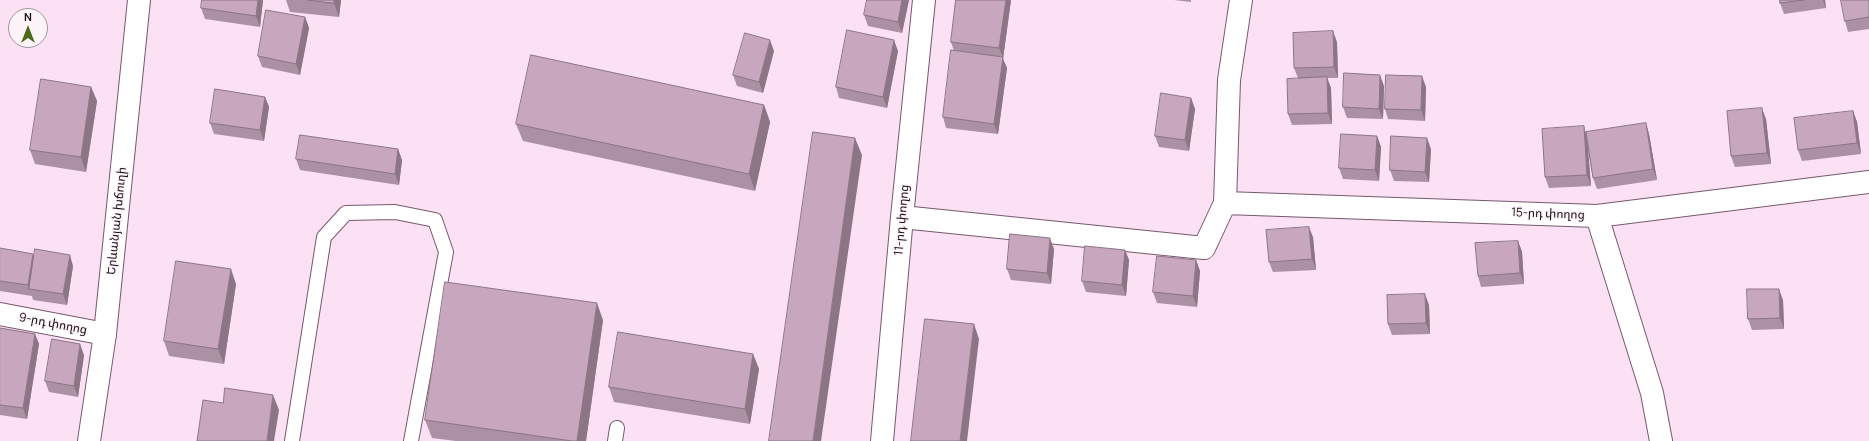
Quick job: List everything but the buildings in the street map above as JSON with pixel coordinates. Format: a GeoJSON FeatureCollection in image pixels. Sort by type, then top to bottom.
{"type":"FeatureCollection","features":[{"type":"Feature","properties":{"kind":"street","name":"Երևանյան խճուղի"},"geometry":{"type":"LineString","coordinates":[[89,441],[105,334],[139,0]]}},
{"type":"Feature","properties":{"kind":"street","name":"11-րդ փողոց"},"geometry":{"type":"LineString","coordinates":[[882,441],[902,218],[924,0]]}},
{"type":"Feature","properties":{"kind":"street"},"geometry":{"type":"LineString","coordinates":[[902,218],[1204,248],[1225,203],[1229,80],[1241,0]]}},
{"type":"Feature","properties":{"kind":"street","name":"15-րդ փողոց"},"geometry":{"type":"LineString","coordinates":[[1225,203],[1597,216],[1869,182]]}},
{"type":"Feature","properties":{"kind":"street"},"geometry":{"type":"LineString","coordinates":[[1597,216],[1652,393],[1661,441]]}},
{"type":"Feature","properties":{"kind":"street","name":"9-րդ փողոց"},"geometry":{"type":"LineString","coordinates":[[0,314],[105,334]]}},
{"type":"Feature","properties":{"kind":"lane"},"geometry":{"type":"LineString","coordinates":[[292,441],[324,237],[346,213],[396,212],[435,220],[446,252],[412,441]]}}]}
